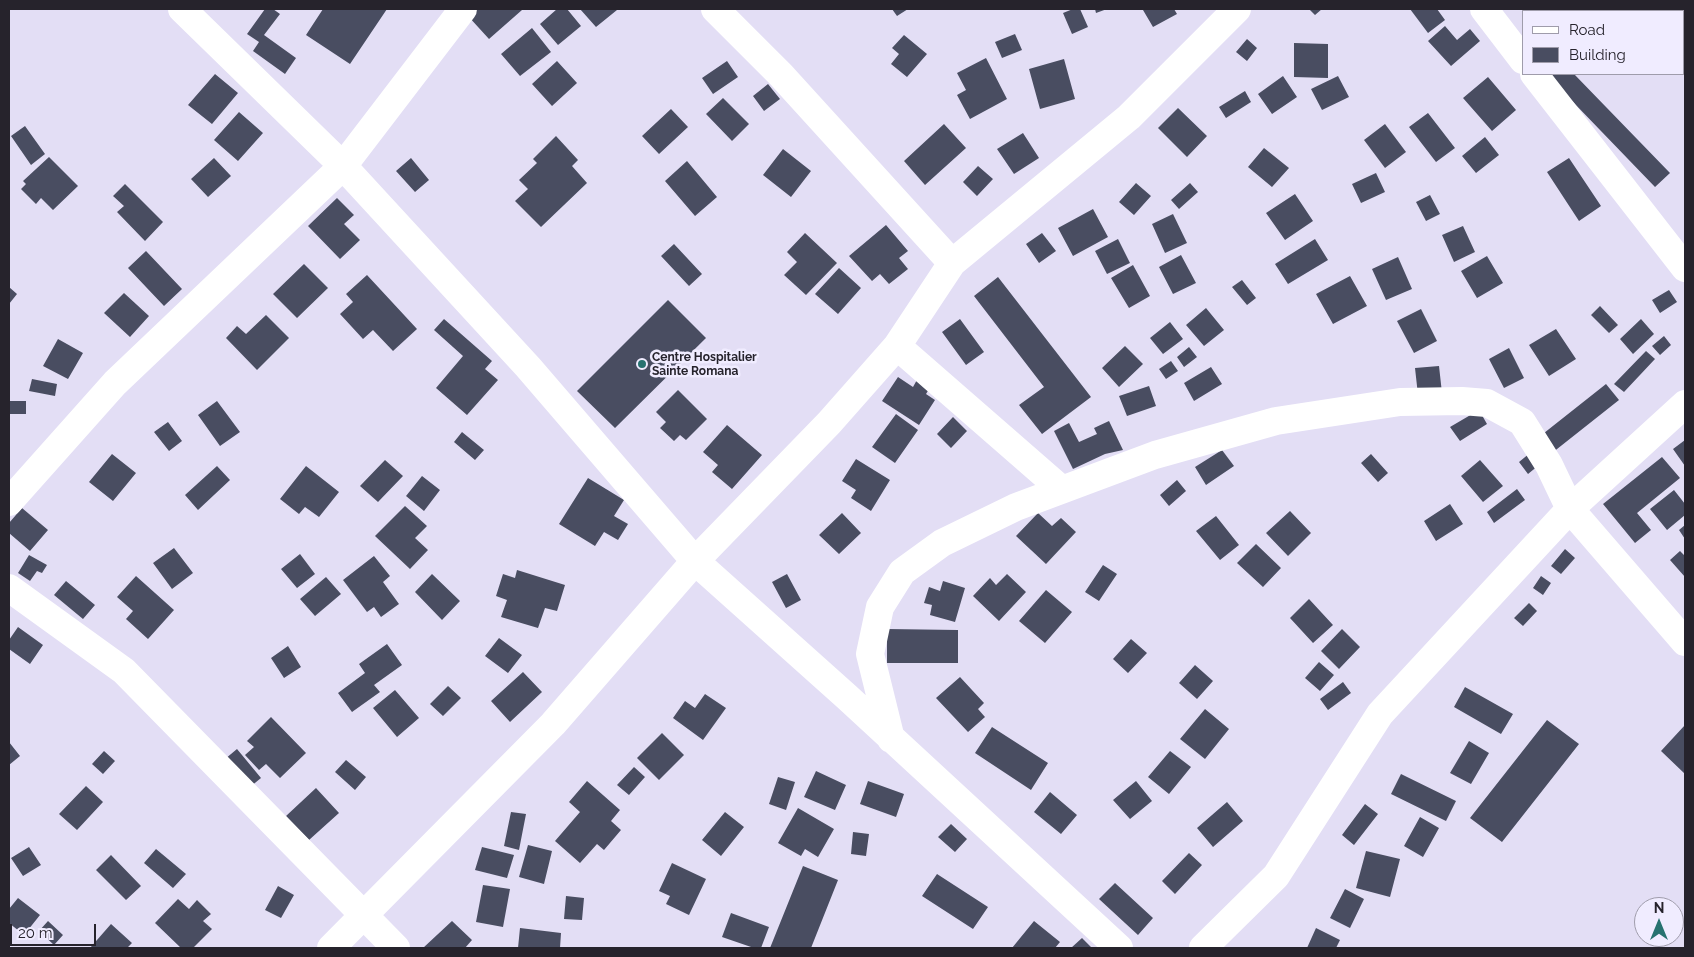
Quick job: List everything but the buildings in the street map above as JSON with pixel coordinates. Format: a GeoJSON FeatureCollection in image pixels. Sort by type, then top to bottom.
{"type":"FeatureCollection","features":[{"type":"Feature","properties":{"kind":"street"},"geometry":{"type":"LineString","coordinates":[[182,9],[343,166],[528,367],[695,562],[1119,948]]}},
{"type":"Feature","properties":{"kind":"street"},"geometry":{"type":"LineString","coordinates":[[9,502],[115,383],[343,166],[463,9]]}},
{"type":"Feature","properties":{"kind":"street"},"geometry":{"type":"LineString","coordinates":[[715,9],[781,75],[952,263]]}},
{"type":"Feature","properties":{"kind":"street"},"geometry":{"type":"LineString","coordinates":[[331,948],[553,724],[695,562],[829,423],[897,346],[952,263],[1129,117],[1237,9]]}},
{"type":"Feature","properties":{"kind":"street"},"geometry":{"type":"LineString","coordinates":[[1484,9],[1522,59]]}},
{"type":"Feature","properties":{"kind":"street"},"geometry":{"type":"LineString","coordinates":[[1535,75],[1685,268]]}},
{"type":"Feature","properties":{"kind":"street"},"geometry":{"type":"LineString","coordinates":[[897,346],[1061,489]]}},
{"type":"Feature","properties":{"kind":"street"},"geometry":{"type":"LineString","coordinates":[[891,739],[870,654],[880,607],[902,572],[942,543],[1016,507],[1155,455],[1276,421],[1400,402],[1487,402],[1522,422],[1549,465],[1570,509],[1685,642]]}},
{"type":"Feature","properties":{"kind":"street"},"geometry":{"type":"LineString","coordinates":[[1203,948],[1276,876],[1380,714],[1570,509],[1685,404]]}},
{"type":"Feature","properties":{"kind":"street"},"geometry":{"type":"LineString","coordinates":[[9,588],[124,671],[363,917],[396,948]]}},
{"type":"Feature","properties":{"kind":"place","name":"Centre Hospitalier Sainte Romana"},"geometry":{"type":"Point","coordinates":[642,364]}}]}
